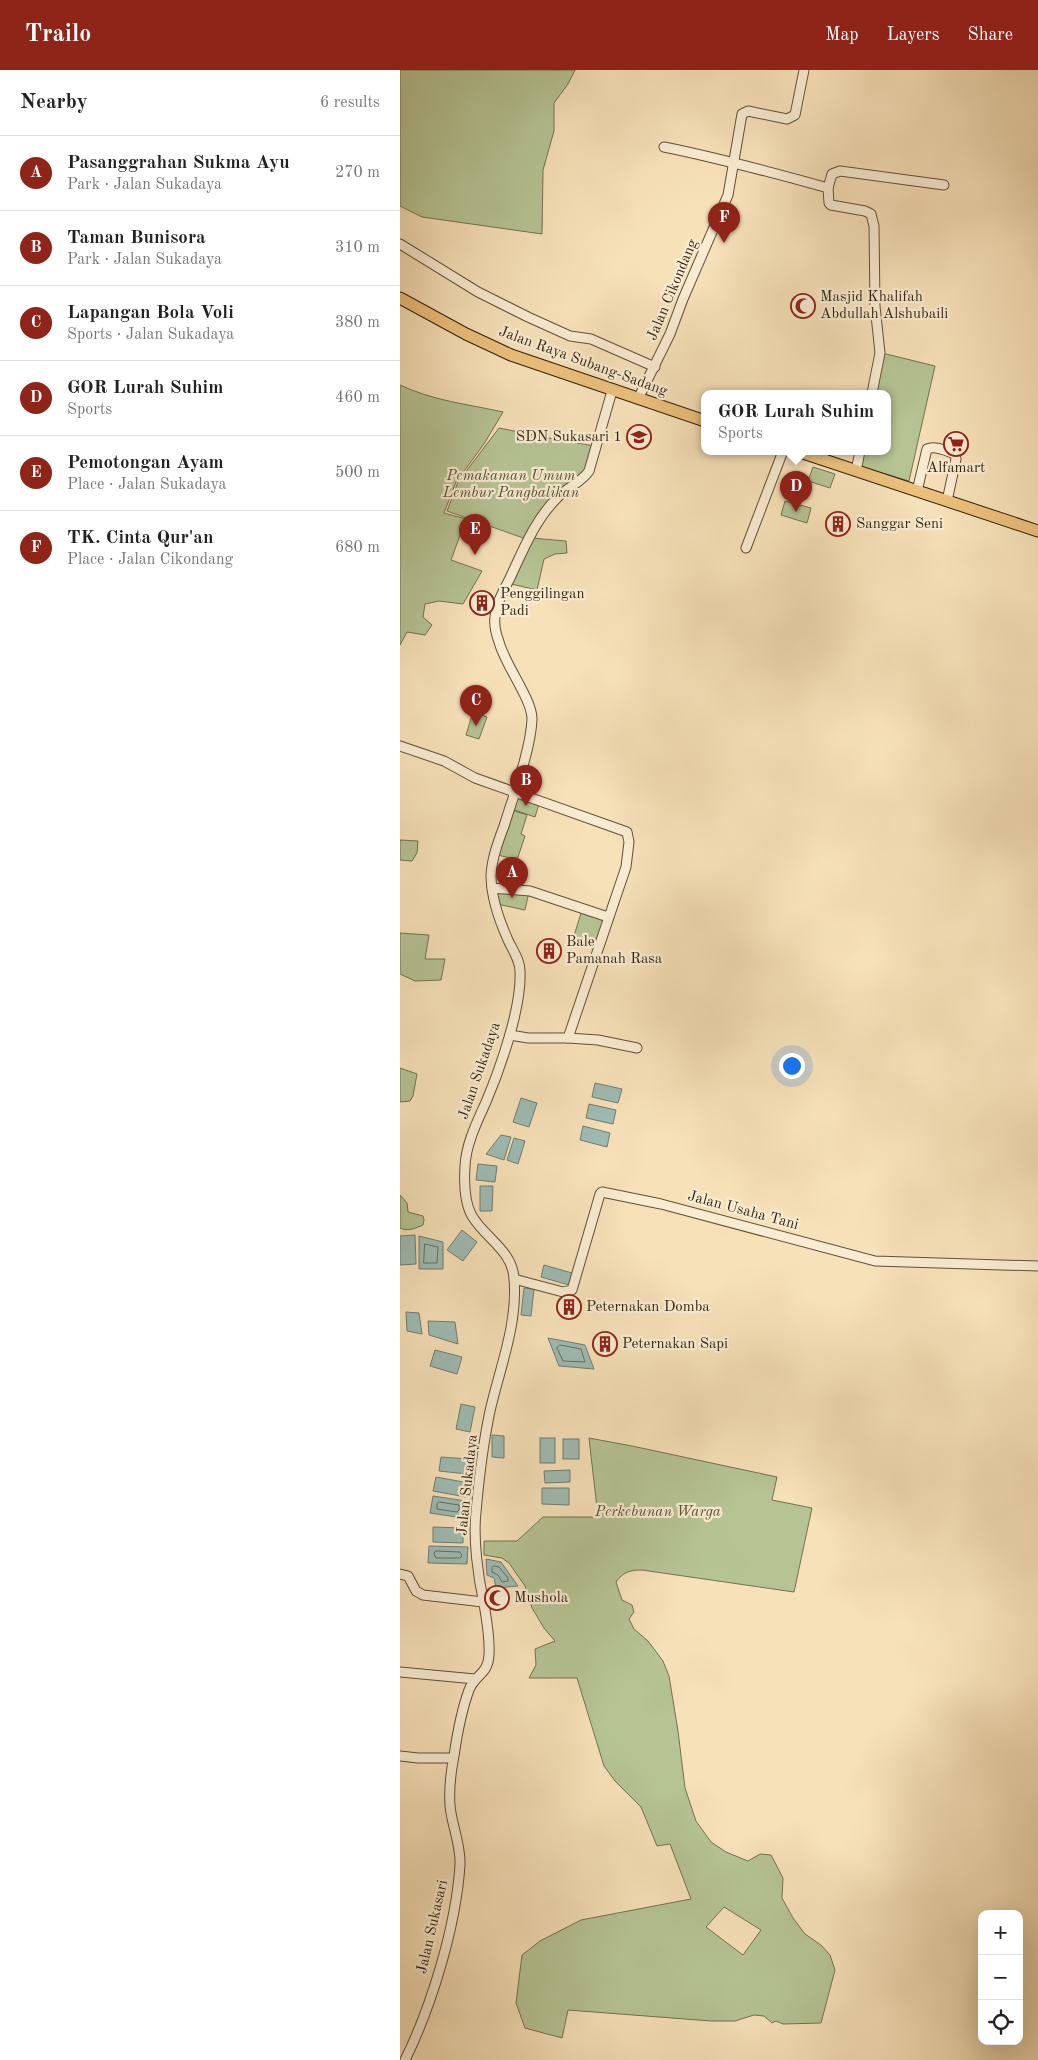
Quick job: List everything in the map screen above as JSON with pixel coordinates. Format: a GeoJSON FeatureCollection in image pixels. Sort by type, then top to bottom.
{"type":"FeatureCollection","features":[{"type":"Feature","properties":{"kind":"main road","name":"Jalan Raya Subang-Sadang"},"geometry":{"type":"LineString","coordinates":[[400,298],[466,334],[512,355],[612,391],[701,419]]}},
{"type":"Feature","properties":{"kind":"main road"},"geometry":{"type":"LineString","coordinates":[[808,455],[1038,531]]}},
{"type":"Feature","properties":{"kind":"street","name":"Jalan Cikondang"},"geometry":{"type":"LineString","coordinates":[[638,399],[655,367],[728,195],[732,176],[732,161],[743,112],[748,111],[787,119],[792,118],[795,114],[804,70]]}},
{"type":"Feature","properties":{"kind":"street"},"geometry":{"type":"LineString","coordinates":[[664,147],[732,161],[828,188]]}},
{"type":"Feature","properties":{"kind":"street"},"geometry":{"type":"LineString","coordinates":[[873,390],[880,353],[875,306],[873,220],[868,212],[831,205],[828,188],[832,174],[840,171],[944,186]]}},
{"type":"Feature","properties":{"kind":"street"},"geometry":{"type":"LineString","coordinates":[[400,244],[478,292],[528,317],[570,336],[586,338],[597,342],[655,367]]}},
{"type":"Feature","properties":{"kind":"street","name":"Jalan Sukadaya"},"geometry":{"type":"LineString","coordinates":[[475,1679],[486,1670],[489,1659],[488,1630],[477,1557],[474,1500],[491,1408],[512,1320],[514,1279],[512,1268],[504,1253],[470,1212],[464,1176],[465,1156],[510,1035],[519,986],[519,963],[502,926],[492,888],[491,871],[531,726],[531,712],[498,642],[495,616],[497,606],[528,539],[539,522],[557,498],[582,480],[590,471],[612,391]]}},
{"type":"Feature","properties":{"kind":"street"},"geometry":{"type":"LineString","coordinates":[[917,491],[927,449],[932,447],[950,452],[954,454],[956,459],[947,501]]}},
{"type":"Feature","properties":{"kind":"street"},"geometry":{"type":"LineString","coordinates":[[746,548],[781,455]]}},
{"type":"Feature","properties":{"kind":"street"},"geometry":{"type":"LineString","coordinates":[[856,471],[859,455]]}},
{"type":"Feature","properties":{"kind":"street"},"geometry":{"type":"LineString","coordinates":[[400,746],[444,761],[475,778],[628,832],[629,842],[626,867],[568,1038]]}},
{"type":"Feature","properties":{"kind":"street"},"geometry":{"type":"LineString","coordinates":[[492,888],[530,891],[608,917]]}},
{"type":"Feature","properties":{"kind":"street"},"geometry":{"type":"LineString","coordinates":[[510,1035],[598,1040],[637,1048]]}},
{"type":"Feature","properties":{"kind":"street","name":"Jalan Usaha Tani"},"geometry":{"type":"LineString","coordinates":[[514,1279],[563,1292],[572,1290],[603,1192],[669,1206],[875,1261],[1038,1266]]}},
{"type":"Feature","properties":{"kind":"street"},"geometry":{"type":"LineString","coordinates":[[400,1574],[410,1578],[416,1591],[423,1595],[483,1602]]}},
{"type":"Feature","properties":{"kind":"street"},"geometry":{"type":"LineString","coordinates":[[400,1672],[475,1679]]}},
{"type":"Feature","properties":{"kind":"street","name":"Jalan Sukasari"},"geometry":{"type":"LineString","coordinates":[[405,2060],[425,2013],[455,1904],[460,1851],[450,1802],[453,1758],[469,1690],[475,1679]]}},
{"type":"Feature","properties":{"kind":"street"},"geometry":{"type":"LineString","coordinates":[[400,1756],[453,1758]]}},
{"type":"Feature","properties":{"kind":"green space"},"geometry":{"type":"Polygon","coordinates":[[[400,70],[575,70],[568,84],[554,103],[554,131],[543,170],[542,234],[422,217],[400,206],[400,70]]]}},
{"type":"Feature","properties":{"kind":"green space"},"geometry":{"type":"Polygon","coordinates":[[[882,353],[935,366],[909,481],[859,466],[861,455],[891,455],[891,390],[875,390],[882,353]]]}},
{"type":"Feature","properties":{"kind":"green space"},"geometry":{"type":"Polygon","coordinates":[[[400,385],[425,395],[451,402],[503,412],[484,444],[456,482],[444,513],[466,519],[451,560],[482,571],[463,604],[439,601],[425,604],[423,617],[432,625],[425,635],[407,632],[400,645],[400,385]]]}},
{"type":"Feature","properties":{"kind":"green space","name":"Pemakaman Umum Lembur Pangbalikan"},"geometry":{"type":"Polygon","coordinates":[[[499,428],[595,446],[588,469],[556,496],[526,539],[447,511],[458,482],[499,428]]]}},
{"type":"Feature","properties":{"kind":"green space"},"geometry":{"type":"Polygon","coordinates":[[[813,467],[835,474],[830,488],[808,481],[813,467]]]}},
{"type":"Feature","properties":{"kind":"green space"},"geometry":{"type":"Polygon","coordinates":[[[785,501],[811,508],[807,523],[781,515],[785,501]]]}},
{"type":"Feature","properties":{"kind":"green space"},"geometry":{"type":"Polygon","coordinates":[[[532,538],[566,541],[567,553],[555,554],[544,559],[537,590],[511,584],[532,538]]]}},
{"type":"Feature","properties":{"kind":"green space"},"geometry":{"type":"Polygon","coordinates":[[[473,712],[487,717],[479,739],[466,735],[473,712]]]}},
{"type":"Feature","properties":{"kind":"green space"},"geometry":{"type":"Polygon","coordinates":[[[516,796],[539,804],[535,817],[512,809],[516,796]]]}},
{"type":"Feature","properties":{"kind":"green space"},"geometry":{"type":"Polygon","coordinates":[[[512,810],[527,815],[521,834],[525,836],[517,860],[498,855],[512,810]]]}},
{"type":"Feature","properties":{"kind":"green space"},"geometry":{"type":"Polygon","coordinates":[[[400,840],[418,841],[417,853],[412,861],[400,860],[400,840]]]}},
{"type":"Feature","properties":{"kind":"green space"},"geometry":{"type":"Polygon","coordinates":[[[494,889],[529,892],[525,910],[497,904],[494,889]]]}},
{"type":"Feature","properties":{"kind":"green space"},"geometry":{"type":"Polygon","coordinates":[[[582,910],[605,918],[596,946],[573,939],[582,910]]]}},
{"type":"Feature","properties":{"kind":"green space"},"geometry":{"type":"Polygon","coordinates":[[[400,933],[429,935],[425,959],[445,959],[441,980],[415,981],[400,974],[400,933]]]}},
{"type":"Feature","properties":{"kind":"green space"},"geometry":{"type":"Polygon","coordinates":[[[400,1068],[417,1074],[413,1096],[410,1101],[400,1102],[400,1068]]]}},
{"type":"Feature","properties":{"kind":"green space"},"geometry":{"type":"Polygon","coordinates":[[[400,1195],[407,1203],[408,1212],[423,1216],[423,1225],[409,1230],[400,1228],[400,1195]]]}},
{"type":"Feature","properties":{"kind":"green space","name":"Perkebunan Warga"},"geometry":{"type":"Polygon","coordinates":[[[589,1438],[777,1477],[772,1500],[812,1508],[794,1592],[642,1570],[627,1572],[616,1582],[622,1600],[632,1605],[634,1612],[629,1619],[634,1629],[648,1641],[663,1661],[669,1676],[685,1788],[696,1821],[711,1842],[726,1852],[748,1861],[760,1854],[771,1855],[783,1878],[782,1898],[793,1918],[805,1934],[821,1945],[830,1955],[835,1970],[821,2023],[783,2024],[776,2021],[772,2023],[764,2016],[754,2015],[735,2021],[711,2021],[568,2010],[562,2038],[525,2028],[516,2003],[522,1955],[540,1941],[581,1920],[691,1899],[670,1844],[657,1846],[641,1807],[615,1781],[604,1766],[577,1678],[529,1678],[536,1665],[535,1649],[555,1641],[544,1628],[532,1608],[525,1586],[509,1563],[502,1558],[484,1555],[484,1541],[517,1541],[543,1517],[598,1517],[589,1438]],[[724,1907],[706,1927],[743,1955],[761,1930],[724,1907]]]}},
{"type":"Feature","properties":{"kind":"water"},"geometry":{"type":"Polygon","coordinates":[[[595,1083],[622,1089],[618,1103],[592,1097],[595,1083]]]}},
{"type":"Feature","properties":{"kind":"water"},"geometry":{"type":"Polygon","coordinates":[[[521,1098],[537,1103],[529,1127],[513,1122],[521,1098]]]}},
{"type":"Feature","properties":{"kind":"water"},"geometry":{"type":"Polygon","coordinates":[[[589,1104],[616,1110],[613,1124],[586,1118],[589,1104]]]}},
{"type":"Feature","properties":{"kind":"water"},"geometry":{"type":"Polygon","coordinates":[[[583,1126],[610,1133],[607,1147],[580,1140],[583,1126]]]}},
{"type":"Feature","properties":{"kind":"water"},"geometry":{"type":"Polygon","coordinates":[[[501,1135],[511,1137],[504,1160],[486,1154],[501,1135]]]}},
{"type":"Feature","properties":{"kind":"water"},"geometry":{"type":"Polygon","coordinates":[[[514,1138],[525,1141],[518,1164],[507,1160],[514,1138]]]}},
{"type":"Feature","properties":{"kind":"water"},"geometry":{"type":"Polygon","coordinates":[[[478,1164],[497,1166],[495,1182],[476,1180],[478,1164]]]}},
{"type":"Feature","properties":{"kind":"water"},"geometry":{"type":"Polygon","coordinates":[[[480,1186],[493,1186],[492,1211],[480,1211],[480,1186]]]}},
{"type":"Feature","properties":{"kind":"water"},"geometry":{"type":"Polygon","coordinates":[[[462,1230],[477,1242],[463,1261],[447,1250],[462,1230]]]}},
{"type":"Feature","properties":{"kind":"water"},"geometry":{"type":"Polygon","coordinates":[[[415,1235],[416,1264],[400,1265],[400,1236],[415,1235]]]}},
{"type":"Feature","properties":{"kind":"water"},"geometry":{"type":"Polygon","coordinates":[[[419,1236],[443,1242],[443,1269],[419,1269],[419,1236]]]}},
{"type":"Feature","properties":{"kind":"water"},"geometry":{"type":"Polygon","coordinates":[[[544,1265],[572,1273],[569,1285],[541,1277],[544,1265]]]}},
{"type":"Feature","properties":{"kind":"water"},"geometry":{"type":"Polygon","coordinates":[[[524,1288],[534,1289],[531,1316],[521,1315],[524,1288]]]}},
{"type":"Feature","properties":{"kind":"water"},"geometry":{"type":"Polygon","coordinates":[[[406,1312],[419,1313],[422,1334],[407,1331],[406,1312]]]}},
{"type":"Feature","properties":{"kind":"water"},"geometry":{"type":"Polygon","coordinates":[[[428,1321],[455,1322],[458,1344],[429,1335],[428,1321]]]}},
{"type":"Feature","properties":{"kind":"water"},"geometry":{"type":"Polygon","coordinates":[[[548,1338],[585,1345],[594,1369],[559,1366],[548,1338]]]}},
{"type":"Feature","properties":{"kind":"water"},"geometry":{"type":"Polygon","coordinates":[[[435,1350],[462,1357],[457,1374],[430,1366],[435,1350]]]}},
{"type":"Feature","properties":{"kind":"water"},"geometry":{"type":"Polygon","coordinates":[[[461,1404],[475,1407],[470,1432],[456,1429],[461,1404]]]}},
{"type":"Feature","properties":{"kind":"water"},"geometry":{"type":"Polygon","coordinates":[[[492,1435],[504,1436],[504,1458],[492,1457],[492,1435]]]}},
{"type":"Feature","properties":{"kind":"water"},"geometry":{"type":"Polygon","coordinates":[[[540,1438],[555,1438],[555,1463],[540,1463],[540,1438]]]}},
{"type":"Feature","properties":{"kind":"water"},"geometry":{"type":"Polygon","coordinates":[[[563,1439],[579,1439],[579,1459],[563,1459],[563,1439]]]}},
{"type":"Feature","properties":{"kind":"water"},"geometry":{"type":"Polygon","coordinates":[[[441,1457],[469,1459],[467,1474],[439,1471],[441,1457]]]}},
{"type":"Feature","properties":{"kind":"water"},"geometry":{"type":"Polygon","coordinates":[[[570,1470],[570,1482],[545,1483],[544,1471],[570,1470]]]}},
{"type":"Feature","properties":{"kind":"water"},"geometry":{"type":"Polygon","coordinates":[[[436,1477],[469,1483],[466,1497],[433,1491],[436,1477]]]}},
{"type":"Feature","properties":{"kind":"water"},"geometry":{"type":"Polygon","coordinates":[[[542,1488],[569,1488],[569,1505],[542,1504],[542,1488]]]}},
{"type":"Feature","properties":{"kind":"water"},"geometry":{"type":"Polygon","coordinates":[[[433,1496],[466,1501],[463,1518],[430,1513],[433,1496]]]}},
{"type":"Feature","properties":{"kind":"water"},"geometry":{"type":"Polygon","coordinates":[[[433,1527],[463,1528],[463,1543],[433,1542],[433,1527]]]}},
{"type":"Feature","properties":{"kind":"water"},"geometry":{"type":"Polygon","coordinates":[[[429,1546],[468,1547],[467,1564],[428,1563],[429,1546]]]}},
{"type":"Feature","properties":{"kind":"water"},"geometry":{"type":"Polygon","coordinates":[[[486,1559],[501,1562],[518,1586],[496,1588],[494,1578],[487,1575],[486,1559]]]}},
{"type":"Feature","properties":{"kind":"place","name":"TK. Cinta Qur'an"},"geometry":{"type":"Point","coordinates":[724,243]}},
{"type":"Feature","properties":{"kind":"place","name":"Masjid Khalifah Abdullah Alshubaili"},"geometry":{"type":"Point","coordinates":[803,306]}},
{"type":"Feature","properties":{"kind":"place","name":"SDN Sukasari 1"},"geometry":{"type":"Point","coordinates":[639,437]}},
{"type":"Feature","properties":{"kind":"place","name":"Alfamart"},"geometry":{"type":"Point","coordinates":[956,444]}},
{"type":"Feature","properties":{"kind":"place","name":"GOR Lurah Suhim"},"geometry":{"type":"Point","coordinates":[796,512]}},
{"type":"Feature","properties":{"kind":"place","name":"Sanggar Seni"},"geometry":{"type":"Point","coordinates":[838,524]}},
{"type":"Feature","properties":{"kind":"place","name":"Pemotongan Ayam"},"geometry":{"type":"Point","coordinates":[475,555]}},
{"type":"Feature","properties":{"kind":"place","name":"Penggilingan Padi"},"geometry":{"type":"Point","coordinates":[482,603]}},
{"type":"Feature","properties":{"kind":"place","name":"Lapangan Bola Voli"},"geometry":{"type":"Point","coordinates":[476,726]}},
{"type":"Feature","properties":{"kind":"place","name":"Taman Bunisora"},"geometry":{"type":"Point","coordinates":[526,806]}},
{"type":"Feature","properties":{"kind":"place","name":"Pasanggrahan Sukma Ayu"},"geometry":{"type":"Point","coordinates":[512,898]}},
{"type":"Feature","properties":{"kind":"place","name":"Bale Pamanah Rasa"},"geometry":{"type":"Point","coordinates":[549,951]}},
{"type":"Feature","properties":{"kind":"place","name":"Peternakan Domba"},"geometry":{"type":"Point","coordinates":[569,1307]}},
{"type":"Feature","properties":{"kind":"place","name":"Peternakan Sapi"},"geometry":{"type":"Point","coordinates":[605,1344]}},
{"type":"Feature","properties":{"kind":"place","name":"Mushola"},"geometry":{"type":"Point","coordinates":[497,1598]}}]}
